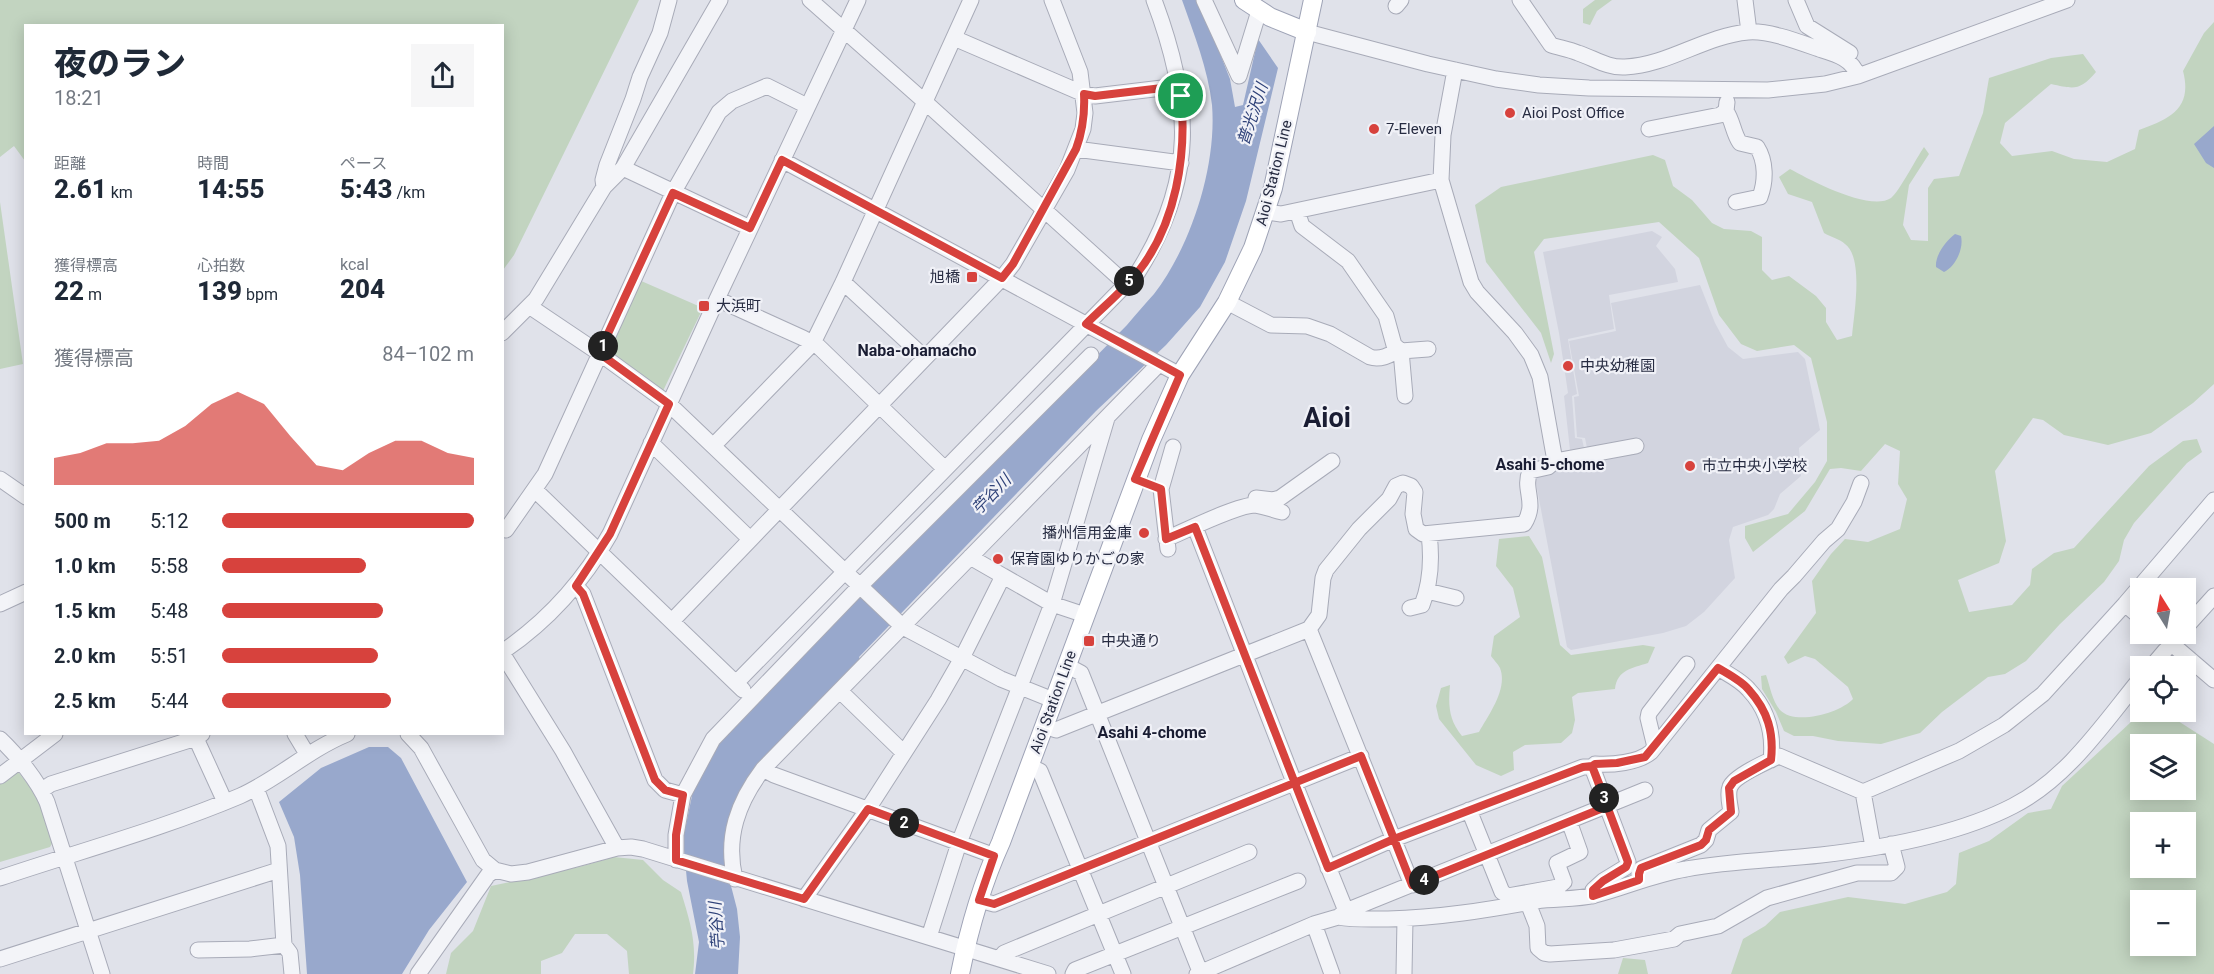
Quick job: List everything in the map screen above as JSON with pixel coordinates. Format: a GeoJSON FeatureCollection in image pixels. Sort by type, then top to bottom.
{"type":"FeatureCollection","features":[{"type":"Feature","properties":{"kind":"main road","name":"Aioi Station Line"},"geometry":{"type":"LineString","coordinates":[[960,974],[979,900],[994,856],[1135,479],[1180,375],[1227,302],[1244,269],[1266,212],[1313,0]]}},
{"type":"Feature","properties":{"kind":"main road"},"geometry":{"type":"LineString","coordinates":[[1253,4],[1306,32]]}},
{"type":"Feature","properties":{"kind":"street"},"geometry":{"type":"LineString","coordinates":[[604,187],[603,180],[607,165],[640,77],[660,33],[669,0]]}},
{"type":"Feature","properties":{"kind":"street"},"geometry":{"type":"LineString","coordinates":[[504,331],[529,306],[604,187],[623,168],[720,0]]}},
{"type":"Feature","properties":{"kind":"street"},"geometry":{"type":"LineString","coordinates":[[810,0],[1126,284]]}},
{"type":"Feature","properties":{"kind":"street"},"geometry":{"type":"LineString","coordinates":[[504,651],[539,625],[576,586],[601,551],[858,0]]}},
{"type":"Feature","properties":{"kind":"street"},"geometry":{"type":"LineString","coordinates":[[714,445],[813,343],[971,0]]}},
{"type":"Feature","properties":{"kind":"street"},"geometry":{"type":"LineString","coordinates":[[673,620],[1013,264],[1076,149],[1083,129],[1084,94],[1080,72],[1052,0]]}},
{"type":"Feature","properties":{"kind":"street"},"geometry":{"type":"LineString","coordinates":[[736,683],[1138,272],[1153,248],[1166,221],[1181,162],[1183,124],[1179,86],[1154,0]]}},
{"type":"Feature","properties":{"kind":"street"},"geometry":{"type":"LineString","coordinates":[[1204,0],[1239,76],[1253,4]]}},
{"type":"Feature","properties":{"kind":"street"},"geometry":{"type":"LineString","coordinates":[[1520,0],[1551,45],[1577,52],[1606,65],[1622,68],[1659,62],[1726,36],[1749,32],[1802,43],[1840,56],[1855,70]]}},
{"type":"Feature","properties":{"kind":"street"},"geometry":{"type":"LineString","coordinates":[[1745,0],[1749,32]]}},
{"type":"Feature","properties":{"kind":"street"},"geometry":{"type":"LineString","coordinates":[[1796,0],[1807,26],[1850,52],[1854,58],[1855,70]]}},
{"type":"Feature","properties":{"kind":"street"},"geometry":{"type":"LineString","coordinates":[[1306,32],[1455,70],[1496,79],[1549,86],[1727,90],[1792,89],[1825,84],[1855,70],[2067,0]]}},
{"type":"Feature","properties":{"kind":"street"},"geometry":{"type":"LineString","coordinates":[[954,38],[1084,94],[1095,96],[1179,86]]}},
{"type":"Feature","properties":{"kind":"street"},"geometry":{"type":"LineString","coordinates":[[1455,70],[1443,135],[1441,180],[1471,282],[1531,355],[1540,377],[1556,461]]}},
{"type":"Feature","properties":{"kind":"street"},"geometry":{"type":"LineString","coordinates":[[506,530],[545,474],[673,193],[719,112],[732,101],[767,86],[807,106]]}},
{"type":"Feature","properties":{"kind":"street"},"geometry":{"type":"LineString","coordinates":[[1727,90],[1726,111],[1730,117],[1734,135],[1740,143],[1757,147],[1764,158],[1763,190],[1760,197],[1736,202]]}},
{"type":"Feature","properties":{"kind":"street"},"geometry":{"type":"LineString","coordinates":[[1649,129],[1726,111]]}},
{"type":"Feature","properties":{"kind":"street"},"geometry":{"type":"LineString","coordinates":[[1076,149],[1181,162]]}},
{"type":"Feature","properties":{"kind":"street"},"geometry":{"type":"LineString","coordinates":[[782,160],[1180,375]]}},
{"type":"Feature","properties":{"kind":"street"},"geometry":{"type":"LineString","coordinates":[[623,168],[750,228]]}},
{"type":"Feature","properties":{"kind":"street"},"geometry":{"type":"LineString","coordinates":[[1266,212],[1281,214],[1441,180]]}},
{"type":"Feature","properties":{"kind":"street"},"geometry":{"type":"LineString","coordinates":[[1297,211],[1302,226],[1348,261],[1386,316],[1394,345],[1400,350],[1405,396]]}},
{"type":"Feature","properties":{"kind":"street"},"geometry":{"type":"LineString","coordinates":[[843,282],[925,358]]}},
{"type":"Feature","properties":{"kind":"street"},"geometry":{"type":"LineString","coordinates":[[717,299],[813,343],[945,469]]}},
{"type":"Feature","properties":{"kind":"street"},"geometry":{"type":"LineString","coordinates":[[1227,302],[1271,325],[1307,326],[1330,334],[1375,359],[1400,350],[1428,349]]}},
{"type":"Feature","properties":{"kind":"street"},"geometry":{"type":"LineString","coordinates":[[529,306],[669,404],[901,625],[1021,688],[1053,700]]}},
{"type":"Feature","properties":{"kind":"street"},"geometry":{"type":"LineString","coordinates":[[679,861],[676,835],[683,795],[713,739],[1091,355]]}},
{"type":"Feature","properties":{"kind":"street"},"geometry":{"type":"LineString","coordinates":[[732,878],[730,849],[742,800],[763,769],[1156,363]]}},
{"type":"Feature","properties":{"kind":"street"},"geometry":{"type":"LineString","coordinates":[[929,937],[959,843],[1052,604],[1108,415]]}},
{"type":"Feature","properties":{"kind":"street"},"geometry":{"type":"LineString","coordinates":[[651,443],[750,539]]}},
{"type":"Feature","properties":{"kind":"street"},"geometry":{"type":"LineString","coordinates":[[1044,726],[1056,730],[1309,629],[1319,615],[1326,570],[1359,530],[1389,499],[1396,486],[1403,483],[1411,486],[1414,492],[1413,514],[1416,529],[1423,534],[1524,524],[1531,513],[1527,477],[1530,471],[1548,467],[1556,461],[1636,446]]}},
{"type":"Feature","properties":{"kind":"street"},"geometry":{"type":"LineString","coordinates":[[1173,447],[1161,489],[1167,544],[1195,527],[1233,510],[1257,505],[1282,512]]}},
{"type":"Feature","properties":{"kind":"street"},"geometry":{"type":"LineString","coordinates":[[1250,506],[1250,501],[1254,498],[1273,500],[1280,498],[1332,461]]}},
{"type":"Feature","properties":{"kind":"street"},"geometry":{"type":"LineString","coordinates":[[0,479],[24,496]]}},
{"type":"Feature","properties":{"kind":"street"},"geometry":{"type":"LineString","coordinates":[[1135,479],[1161,489]]}},
{"type":"Feature","properties":{"kind":"street"},"geometry":{"type":"LineString","coordinates":[[1328,868],[1394,839],[1583,767],[1645,757],[1781,589],[1824,541],[1838,529],[1854,502],[1861,483]]}},
{"type":"Feature","properties":{"kind":"street"},"geometry":{"type":"LineString","coordinates":[[535,490],[673,620],[751,698]]}},
{"type":"Feature","properties":{"kind":"street"},"geometry":{"type":"LineString","coordinates":[[1639,880],[1641,868],[1701,845],[1706,840],[1709,830],[1731,812],[1729,788],[1734,781],[1779,756],[1863,792],[1959,751],[2004,725],[2043,694],[2125,604],[2214,500]]}},
{"type":"Feature","properties":{"kind":"street"},"geometry":{"type":"LineString","coordinates":[[1195,527],[1328,868],[1342,914],[1352,919],[1405,919],[1486,911],[1528,903],[1593,896],[1639,880],[1686,868],[1822,855],[1892,844],[1970,824],[2017,804],[2048,783],[2067,767],[2130,691]]}},
{"type":"Feature","properties":{"kind":"street"},"geometry":{"type":"LineString","coordinates":[[1410,608],[1422,605],[1427,591],[1431,551],[1429,534]]}},
{"type":"Feature","properties":{"kind":"street"},"geometry":{"type":"LineString","coordinates":[[970,557],[1052,604],[1085,615]]}},
{"type":"Feature","properties":{"kind":"street"},"geometry":{"type":"LineString","coordinates":[[804,899],[868,809],[938,700],[1003,576]]}},
{"type":"Feature","properties":{"kind":"street"},"geometry":{"type":"LineString","coordinates":[[576,586],[583,594],[655,780],[665,790],[683,795]]}},
{"type":"Feature","properties":{"kind":"street"},"geometry":{"type":"LineString","coordinates":[[1427,591],[1456,598]]}},
{"type":"Feature","properties":{"kind":"street"},"geometry":{"type":"LineString","coordinates":[[0,604],[24,593]]}},
{"type":"Feature","properties":{"kind":"street"},"geometry":{"type":"LineString","coordinates":[[2196,616],[2214,596]]}},
{"type":"Feature","properties":{"kind":"street"},"geometry":{"type":"LineString","coordinates":[[2125,604],[2130,609]]}},
{"type":"Feature","properties":{"kind":"street"},"geometry":{"type":"LineString","coordinates":[[1309,629],[1412,885]]}},
{"type":"Feature","properties":{"kind":"street"},"geometry":{"type":"LineString","coordinates":[[2160,656],[2170,644]]}},
{"type":"Feature","properties":{"kind":"street"},"geometry":{"type":"LineString","coordinates":[[2181,644],[2214,680]]}},
{"type":"Feature","properties":{"kind":"street"},"geometry":{"type":"LineString","coordinates":[[504,655],[617,848]]}},
{"type":"Feature","properties":{"kind":"street"},"geometry":{"type":"LineString","coordinates":[[1655,747],[1648,718],[1649,713],[1687,664]]}},
{"type":"Feature","properties":{"kind":"street"},"geometry":{"type":"LineString","coordinates":[[1066,665],[1081,673],[1199,974],[1314,924],[1645,790]]}},
{"type":"Feature","properties":{"kind":"street"},"geometry":{"type":"LineString","coordinates":[[1718,668],[1748,688],[1762,707],[1773,740],[1771,760]]}},
{"type":"Feature","properties":{"kind":"street"},"geometry":{"type":"LineString","coordinates":[[840,691],[904,753]]}},
{"type":"Feature","properties":{"kind":"street"},"geometry":{"type":"LineString","coordinates":[[0,776],[55,735]]}},
{"type":"Feature","properties":{"kind":"street"},"geometry":{"type":"LineString","coordinates":[[42,790],[51,784],[197,735],[225,802]]}},
{"type":"Feature","properties":{"kind":"street"},"geometry":{"type":"LineString","coordinates":[[296,735],[308,754]]}},
{"type":"Feature","properties":{"kind":"street"},"geometry":{"type":"LineString","coordinates":[[0,878],[225,802],[256,788],[308,754],[345,735]]}},
{"type":"Feature","properties":{"kind":"street"},"geometry":{"type":"LineString","coordinates":[[409,735],[421,748],[483,860],[495,870],[511,874],[528,872],[617,848],[643,849],[1048,974]]}},
{"type":"Feature","properties":{"kind":"street"},"geometry":{"type":"LineString","coordinates":[[0,740],[17,755],[19,762],[42,790],[102,974]]}},
{"type":"Feature","properties":{"kind":"street"},"geometry":{"type":"LineString","coordinates":[[979,900],[994,904],[1361,756]]}},
{"type":"Feature","properties":{"kind":"street"},"geometry":{"type":"LineString","coordinates":[[1029,766],[1040,771],[1123,974]]}},
{"type":"Feature","properties":{"kind":"street"},"geometry":{"type":"LineString","coordinates":[[1592,766],[1628,862],[1626,867],[1593,890],[1593,896]]}},
{"type":"Feature","properties":{"kind":"street"},"geometry":{"type":"LineString","coordinates":[[763,769],[994,856]]}},
{"type":"Feature","properties":{"kind":"street"},"geometry":{"type":"LineString","coordinates":[[256,788],[278,846],[284,945],[291,953],[292,974]]}},
{"type":"Feature","properties":{"kind":"street"},"geometry":{"type":"LineString","coordinates":[[1863,792],[1873,847]]}},
{"type":"Feature","properties":{"kind":"street"},"geometry":{"type":"LineString","coordinates":[[1469,810],[1502,892],[1508,896],[1558,887],[1564,882],[1557,863],[1580,852],[1569,821]]}},
{"type":"Feature","properties":{"kind":"street"},"geometry":{"type":"LineString","coordinates":[[1528,903],[1537,926],[1538,948],[1544,953],[1614,950],[1674,939],[1680,934],[1718,926],[1767,898],[1857,873],[1890,873],[1897,867],[1892,844]]}},
{"type":"Feature","properties":{"kind":"street"},"geometry":{"type":"LineString","coordinates":[[1000,959],[1004,954],[1099,913],[1249,852]]}},
{"type":"Feature","properties":{"kind":"street"},"geometry":{"type":"LineString","coordinates":[[0,959],[279,870]]}},
{"type":"Feature","properties":{"kind":"street"},"geometry":{"type":"LineString","coordinates":[[418,974],[488,875],[495,870]]}},
{"type":"Feature","properties":{"kind":"street"},"geometry":{"type":"LineString","coordinates":[[1072,974],[1076,970],[1298,881]]}},
{"type":"Feature","properties":{"kind":"street"},"geometry":{"type":"LineString","coordinates":[[1404,974],[1405,919]]}},
{"type":"Feature","properties":{"kind":"street"},"geometry":{"type":"LineString","coordinates":[[1314,924],[1332,974]]}},
{"type":"Feature","properties":{"kind":"street"},"geometry":{"type":"LineString","coordinates":[[198,950],[250,949],[284,945]]}},
{"type":"Feature","properties":{"kind":"shaded area","name":"中央幼稚園"},"geometry":{"type":"Polygon","coordinates":[[[1652,231],[1662,237],[1656,246],[1675,269],[1678,282],[1609,295],[1614,329],[1568,339],[1577,394],[1572,396],[1575,438],[1582,439],[1584,448],[1570,450],[1564,396],[1568,393],[1543,252],[1652,231]]]}},
{"type":"Feature","properties":{"kind":"shaded area","name":"市立中央小学校"},"geometry":{"type":"Polygon","coordinates":[[[1700,285],[1715,323],[1728,347],[1743,359],[1798,352],[1805,359],[1820,430],[1799,448],[1801,476],[1780,494],[1774,509],[1768,515],[1733,527],[1729,540],[1735,578],[1704,612],[1686,626],[1663,633],[1571,650],[1567,647],[1535,478],[1540,474],[1620,457],[1617,443],[1587,448],[1585,438],[1577,437],[1574,397],[1579,396],[1569,341],[1616,331],[1611,303],[1700,285]]]}},
{"type":"Feature","properties":{"kind":"green space"},"geometry":{"type":"Polygon","coordinates":[[[0,0],[639,0],[514,255],[504,269],[504,24],[24,24],[24,160],[14,146],[0,157],[0,0]]]}},
{"type":"Feature","properties":{"kind":"green space"},"geometry":{"type":"Polygon","coordinates":[[[1595,0],[1612,0],[1597,11],[1590,25],[1583,23],[1583,9],[1595,0]]]}},
{"type":"Feature","properties":{"kind":"green space"},"geometry":{"type":"Polygon","coordinates":[[[2214,22],[2214,384],[2193,403],[2151,433],[2108,445],[2064,435],[2043,420],[2033,418],[1995,471],[2006,541],[1999,563],[1958,580],[1969,612],[2012,605],[2030,585],[2032,569],[2054,553],[2074,548],[2149,466],[2183,441],[2197,439],[2202,452],[2187,463],[2134,523],[2124,540],[2119,561],[2104,582],[2060,624],[2026,661],[2005,674],[1988,677],[1942,712],[1920,733],[1881,744],[1794,736],[1784,731],[1762,689],[1761,676],[1766,675],[1777,706],[1787,715],[1817,716],[1838,709],[1853,699],[1848,687],[1815,659],[1805,656],[1788,664],[1784,657],[1816,613],[1812,581],[1831,554],[1845,539],[1868,542],[1900,529],[1907,499],[1898,484],[1900,451],[1885,444],[1861,471],[1830,469],[1805,511],[1753,552],[1745,538],[1745,526],[1788,514],[1815,482],[1827,461],[1827,422],[1811,358],[1794,345],[1757,351],[1741,344],[1719,315],[1699,258],[1659,222],[1544,239],[1534,252],[1554,354],[1551,363],[1541,333],[1486,262],[1475,205],[1501,187],[1653,155],[1665,160],[1673,186],[1692,200],[1712,223],[1724,229],[1751,231],[1762,237],[1762,270],[1772,280],[1789,276],[1816,296],[1826,308],[1826,322],[1837,340],[1852,336],[1856,273],[1851,251],[1843,242],[1824,233],[1812,202],[1788,194],[1779,177],[1790,169],[1840,193],[1869,201],[1881,201],[1891,198],[1924,147],[1929,154],[1909,185],[1903,225],[1911,240],[1928,241],[1928,188],[1934,179],[1959,176],[1983,113],[1989,78],[2051,58],[2083,54],[2096,72],[2085,83],[2076,87],[2051,84],[2005,123],[2000,143],[2012,156],[2052,151],[2074,159],[2107,162],[2135,149],[2139,130],[2169,117],[2176,111],[2185,95],[2183,71],[2204,33],[2214,22]]]}},
{"type":"Feature","properties":{"kind":"green space"},"geometry":{"type":"Polygon","coordinates":[[[0,202],[23,364],[0,369],[0,202]]]}},
{"type":"Feature","properties":{"kind":"green space"},"geometry":{"type":"Polygon","coordinates":[[[639,280],[703,308],[662,393],[608,354],[639,280]]]}},
{"type":"Feature","properties":{"kind":"green space"},"geometry":{"type":"Polygon","coordinates":[[[1529,536],[1542,557],[1560,645],[1571,655],[1643,645],[1655,647],[1648,663],[1631,668],[1622,674],[1615,689],[1578,693],[1572,697],[1575,720],[1572,733],[1561,743],[1525,745],[1513,752],[1514,770],[1501,776],[1476,765],[1439,719],[1436,706],[1441,688],[1450,685],[1450,712],[1462,736],[1479,732],[1492,709],[1502,684],[1500,668],[1491,656],[1494,636],[1520,617],[1513,588],[1496,566],[1499,539],[1529,536]]]}},
{"type":"Feature","properties":{"kind":"green space"},"geometry":{"type":"Polygon","coordinates":[[[2131,722],[2180,722],[2214,744],[2214,974],[1731,974],[1743,939],[1765,926],[1780,912],[1848,897],[1905,904],[1947,892],[1956,884],[1959,853],[1989,841],[2028,813],[2051,809],[2062,786],[2131,722]]]}},
{"type":"Feature","properties":{"kind":"green space"},"geometry":{"type":"Polygon","coordinates":[[[13,773],[19,773],[40,799],[53,842],[50,847],[0,862],[0,782],[13,773]]]}},
{"type":"Feature","properties":{"kind":"green space"},"geometry":{"type":"Polygon","coordinates":[[[614,857],[643,860],[663,880],[681,892],[693,942],[693,974],[629,974],[627,951],[607,934],[575,934],[562,953],[541,961],[541,974],[446,974],[451,953],[473,931],[491,886],[614,857]]]}},
{"type":"Feature","properties":{"kind":"green space"},"geometry":{"type":"Polygon","coordinates":[[[1623,958],[1645,960],[1648,974],[1618,974],[1623,958]]]}},
{"type":"Feature","properties":{"kind":"water"},"geometry":{"type":"Polygon","coordinates":[[[1182,0],[1199,0],[1230,79],[1235,107],[1243,105],[1258,39],[1278,68],[1246,201],[1225,262],[1200,307],[1166,345],[1096,411],[859,657],[861,662],[752,775],[730,882],[737,909],[740,937],[738,974],[695,974],[699,942],[687,881],[683,839],[694,786],[714,749],[826,631],[1127,325],[1154,294],[1179,253],[1190,229],[1206,179],[1212,129],[1212,105],[1207,78],[1182,0]]]}},
{"type":"Feature","properties":{"kind":"water"},"geometry":{"type":"Polygon","coordinates":[[[2214,126],[2214,168],[2206,163],[2194,144],[2214,126]]]}},
{"type":"Feature","properties":{"kind":"water"},"geometry":{"type":"Polygon","coordinates":[[[1955,234],[1961,236],[1960,252],[1952,266],[1944,272],[1936,267],[1937,258],[1945,244],[1955,234]]]}},
{"type":"Feature","properties":{"kind":"water"},"geometry":{"type":"Polygon","coordinates":[[[369,747],[388,747],[401,758],[467,882],[429,930],[402,974],[307,974],[300,875],[294,837],[279,802],[321,768],[369,747]]]}},
{"type":"Feature","properties":{"kind":"place","name":"Aioi Post Office"},"geometry":{"type":"Point","coordinates":[1510,113]}},
{"type":"Feature","properties":{"kind":"place","name":"7-Eleven"},"geometry":{"type":"Point","coordinates":[1374,129]}},
{"type":"Feature","properties":{"kind":"place","name":"旭橋"},"geometry":{"type":"Point","coordinates":[972,277]}},
{"type":"Feature","properties":{"kind":"place","name":"大浜町"},"geometry":{"type":"Point","coordinates":[704,306]}},
{"type":"Feature","properties":{"kind":"place","name":"中央幼稚園"},"geometry":{"type":"Point","coordinates":[1568,366]}},
{"type":"Feature","properties":{"kind":"place","name":"市立中央小学校"},"geometry":{"type":"Point","coordinates":[1690,466]}},
{"type":"Feature","properties":{"kind":"place","name":"播州信用金庫"},"geometry":{"type":"Point","coordinates":[1144,533]}},
{"type":"Feature","properties":{"kind":"place","name":"保育園ゆりかごの家"},"geometry":{"type":"Point","coordinates":[998,559]}},
{"type":"Feature","properties":{"kind":"place","name":"中央通り"},"geometry":{"type":"Point","coordinates":[1089,641]}},
{"type":"Feature","properties":{"kind":"district","name":"Naba-ohamacho"},"geometry":{"type":"Point","coordinates":[917,350]}},
{"type":"Feature","properties":{"kind":"district","name":"Aioi"},"geometry":{"type":"Point","coordinates":[1327,418]}},
{"type":"Feature","properties":{"kind":"district","name":"Asahi 5-chome"},"geometry":{"type":"Point","coordinates":[1550,464]}},
{"type":"Feature","properties":{"kind":"district","name":"Asahi 4-chome"},"geometry":{"type":"Point","coordinates":[1152,732]}},
{"type":"Feature","properties":{"kind":"route"},"geometry":{"type":"LineString","coordinates":[[1181,96],[1179,86],[1095,96],[1084,94],[1083,129],[1076,149],[1013,264],[1002,278],[782,160],[750,228],[673,193],[599,353],[669,404],[610,534],[590,568],[576,586],[583,594],[655,780],[665,790],[683,795],[676,835],[676,860],[804,899],[868,809],[994,856],[979,900],[994,904],[1294,782],[1361,756],[1394,839],[1583,767],[1592,766],[1594,776],[1608,806],[1628,862],[1626,867],[1593,890],[1593,896],[1639,880],[1641,868],[1701,845],[1715,823],[1731,812],[1729,788],[1734,781],[1771,760],[1773,740],[1762,707],[1748,688],[1718,668],[1645,757],[1592,766],[1594,776],[1608,806],[1412,885],[1394,839],[1328,868],[1294,782],[1244,655],[1195,527],[1166,539],[1161,489],[1135,479],[1180,375],[1086,324],[1138,272],[1166,221],[1181,162],[1183,124],[1181,96]]}},
{"type":"Feature","properties":{"kind":"water label","name":"普光沢川"},"geometry":{"type":"Point","coordinates":[1252,114]}},
{"type":"Feature","properties":{"kind":"water label","name":"苧谷川"},"geometry":{"type":"Point","coordinates":[991,494]}},
{"type":"Feature","properties":{"kind":"water label","name":"苧谷川"},"geometry":{"type":"Point","coordinates":[716,926]}}]}
